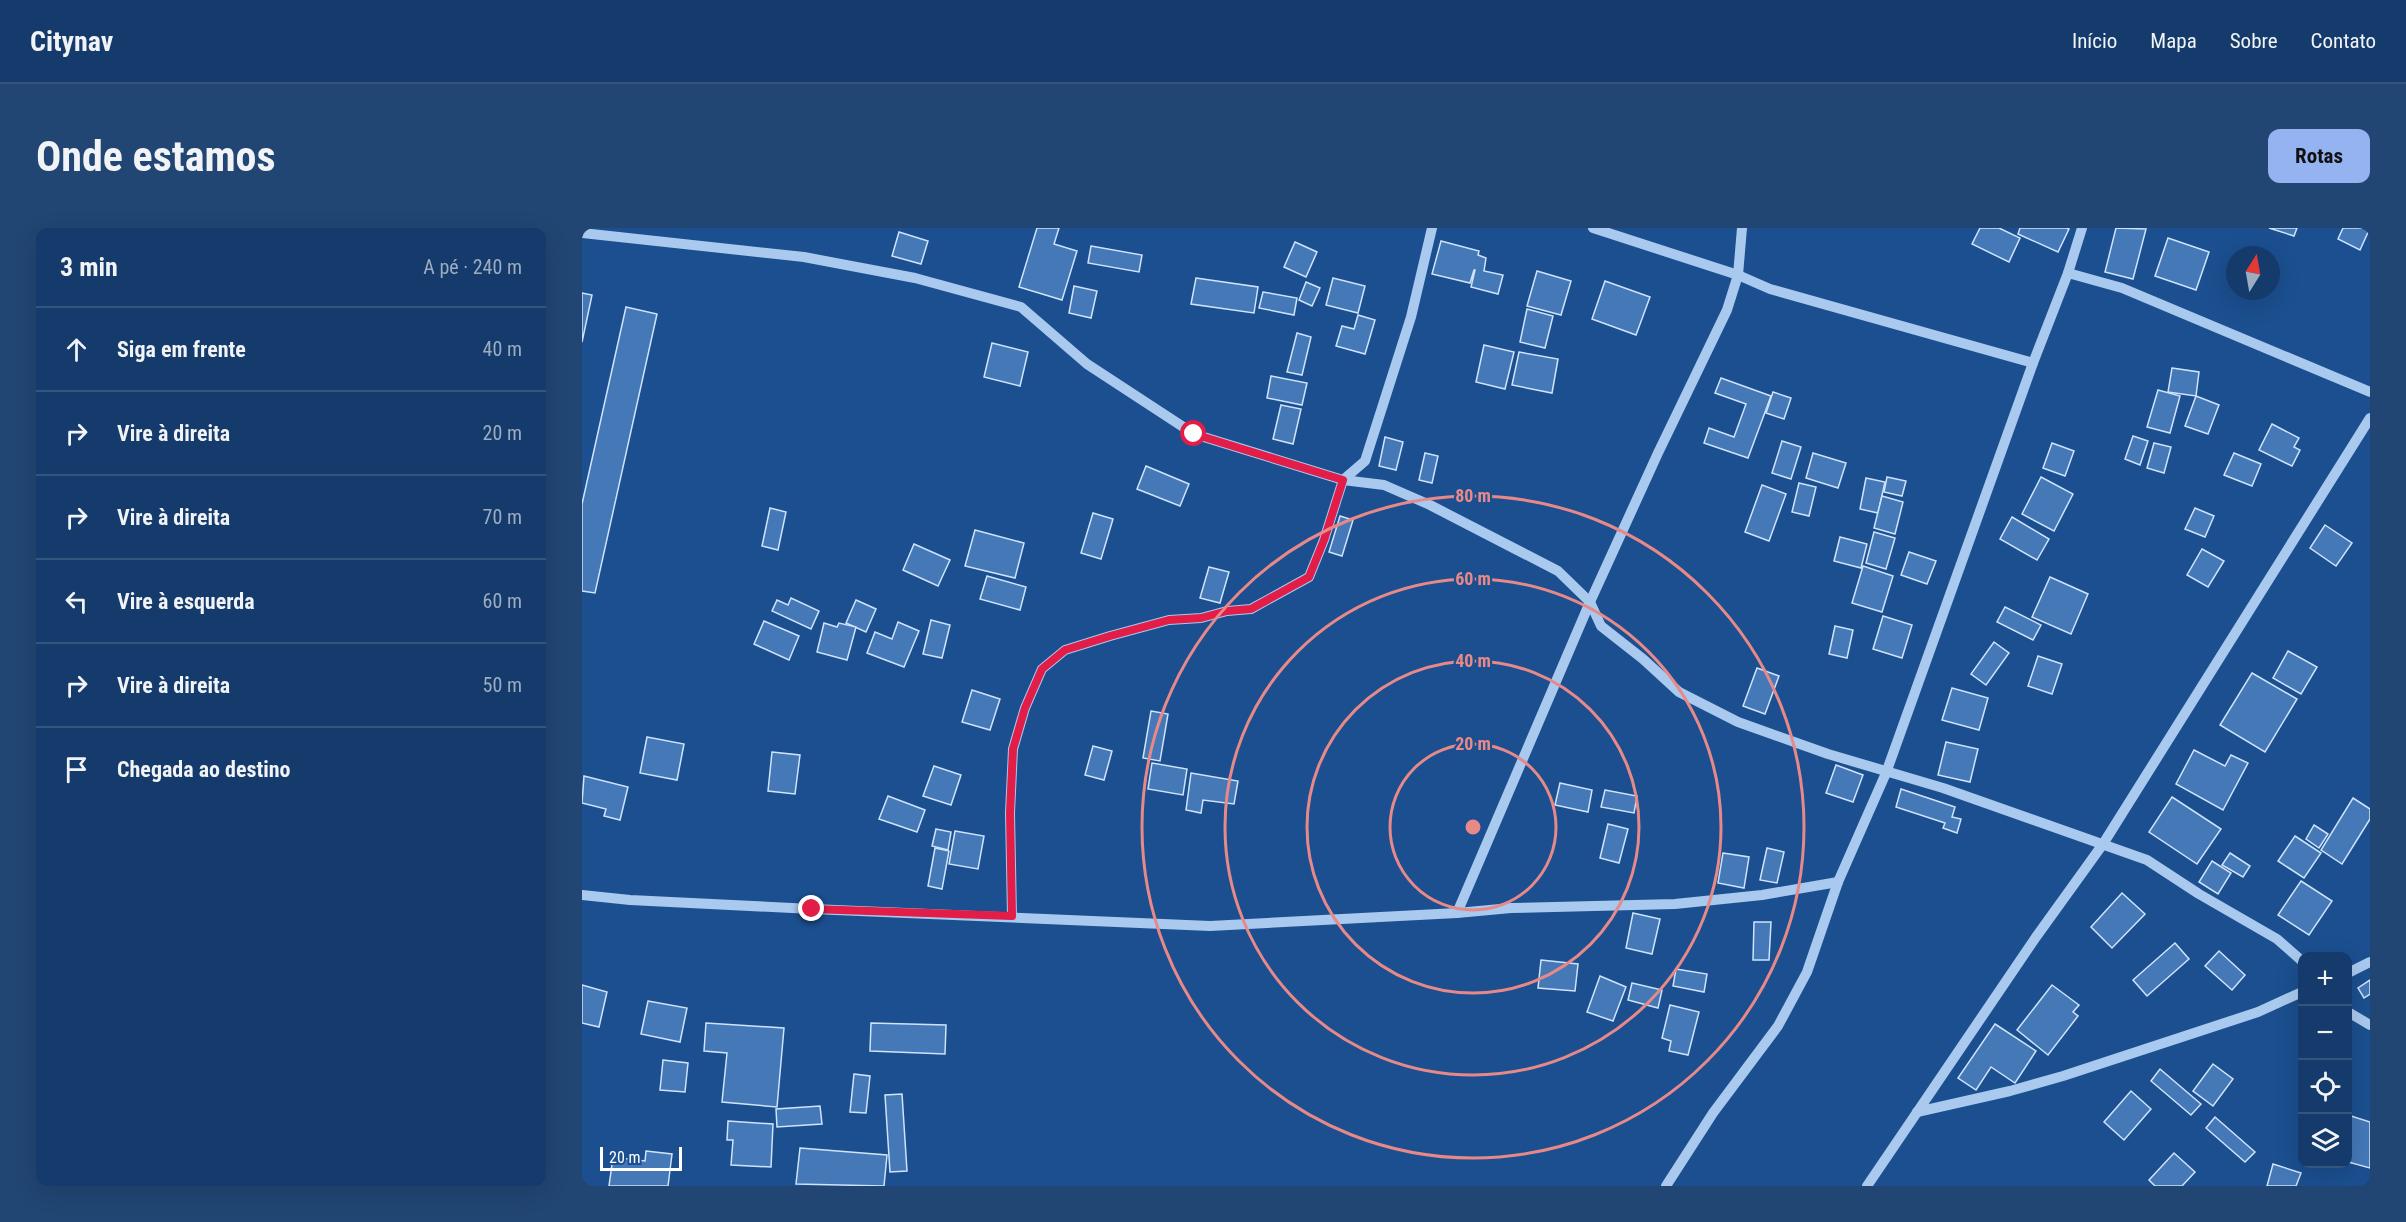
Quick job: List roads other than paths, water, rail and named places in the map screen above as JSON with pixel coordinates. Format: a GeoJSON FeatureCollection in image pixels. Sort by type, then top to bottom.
{"type":"FeatureCollection","features":[{"type":"Feature","properties":{"kind":"street"},"geometry":{"type":"LineString","coordinates":[[1012,916],[1010,813],[1013,749],[1025,708],[1042,669],[1065,650],[1110,636],[1169,620],[1201,618],[1227,611],[1251,609],[1309,577],[1324,540],[1343,480],[1365,461],[1411,317],[1432,228]]}},
{"type":"Feature","properties":{"kind":"street"},"geometry":{"type":"LineString","coordinates":[[1593,228],[1738,275],[1770,288],[2033,363]]}},
{"type":"Feature","properties":{"kind":"street"},"geometry":{"type":"LineString","coordinates":[[1457,913],[1590,602],[1727,310],[1738,275],[1742,228]]}},
{"type":"Feature","properties":{"kind":"street"},"geometry":{"type":"LineString","coordinates":[[1666,1186],[1713,1113],[1778,1026],[1807,972],[1838,882],[1886,772],[2033,363],[2068,273],[2082,228]]}},
{"type":"Feature","properties":{"kind":"street"},"geometry":{"type":"LineString","coordinates":[[582,233],[804,257],[915,278],[1021,307],[1087,364],[1194,434],[1343,480],[1384,486],[1430,505],[1558,571],[1590,602],[1601,626],[1643,659],[1679,692],[1738,722],[1886,772],[1943,788],[2147,860],[2199,894],[2277,939],[2298,957]]}},
{"type":"Feature","properties":{"kind":"street"},"geometry":{"type":"LineString","coordinates":[[2068,273],[2122,288],[2370,392]]}},
{"type":"Feature","properties":{"kind":"street"},"geometry":{"type":"LineString","coordinates":[[1867,1186],[2103,844],[2370,418]]}},
{"type":"Feature","properties":{"kind":"street"},"geometry":{"type":"LineString","coordinates":[[582,895],[630,900],[812,909],[1210,926],[1511,908],[1675,904],[1762,895],[1838,882]]}},
{"type":"Feature","properties":{"kind":"street"},"geometry":{"type":"LineString","coordinates":[[2352,971],[2370,962]]}},
{"type":"Feature","properties":{"kind":"street"},"geometry":{"type":"LineString","coordinates":[[1917,1112],[2010,1091],[2063,1076],[2258,1012],[2298,994]]}},
{"type":"Feature","properties":{"kind":"street"},"geometry":{"type":"LineString","coordinates":[[2352,1014],[2370,1025]]}}]}
